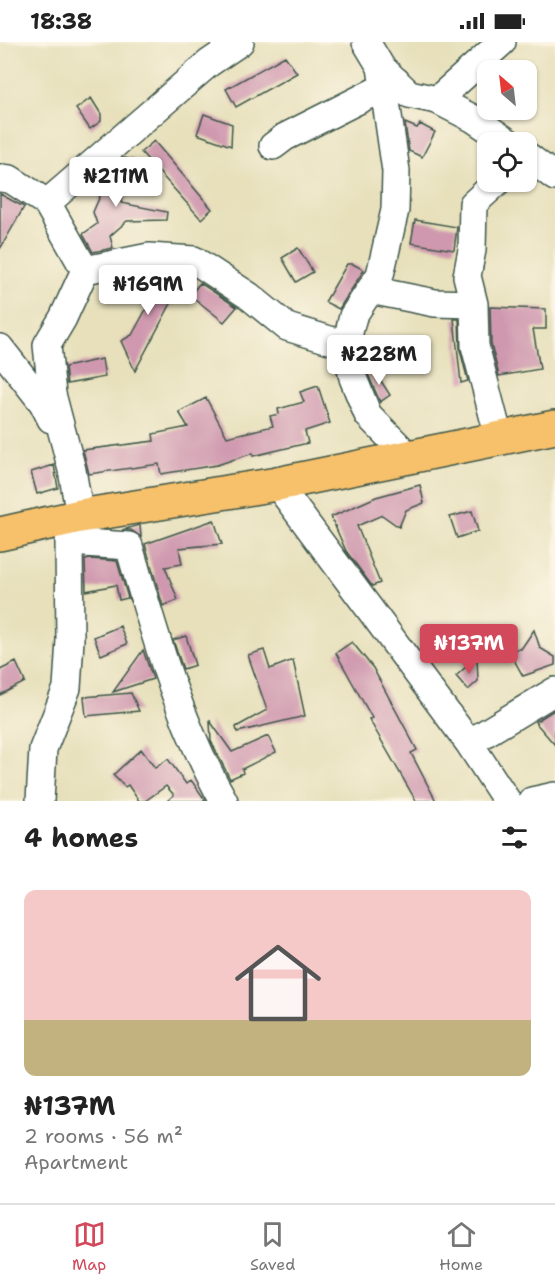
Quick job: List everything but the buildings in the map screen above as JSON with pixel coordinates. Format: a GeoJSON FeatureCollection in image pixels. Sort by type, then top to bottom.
{"type":"FeatureCollection","features":[{"type":"Feature","properties":{"kind":"highway"},"geometry":{"type":"LineString","coordinates":[[0,534],[75,529],[277,484],[555,427]]}},
{"type":"Feature","properties":{"kind":"street"},"geometry":{"type":"LineString","coordinates":[[46,203],[209,63],[240,42]]}},
{"type":"Feature","properties":{"kind":"street"},"geometry":{"type":"LineString","coordinates":[[366,42],[387,78],[409,94],[437,100],[493,132]]}},
{"type":"Feature","properties":{"kind":"street"},"geometry":{"type":"LineString","coordinates":[[437,100],[502,42]]}},
{"type":"Feature","properties":{"kind":"street"},"geometry":{"type":"LineString","coordinates":[[273,146],[387,78]]}},
{"type":"Feature","properties":{"kind":"street"},"geometry":{"type":"LineString","coordinates":[[387,78],[396,171],[395,210],[380,275],[352,316],[346,345],[353,378],[368,415],[409,457]]}},
{"type":"Feature","properties":{"kind":"street"},"geometry":{"type":"LineString","coordinates":[[537,163],[555,177]]}},
{"type":"Feature","properties":{"kind":"street"},"geometry":{"type":"LineString","coordinates":[[0,178],[10,179],[46,203],[84,270]]}},
{"type":"Feature","properties":{"kind":"street"},"geometry":{"type":"LineString","coordinates":[[486,192],[473,204],[472,250],[467,276],[474,304],[475,346],[499,438]]}},
{"type":"Feature","properties":{"kind":"street"},"geometry":{"type":"LineString","coordinates":[[84,270],[149,256],[194,260],[249,296],[287,327],[346,345]]}},
{"type":"Feature","properties":{"kind":"street"},"geometry":{"type":"LineString","coordinates":[[40,801],[43,749],[67,688],[75,529],[68,456],[52,394],[47,345],[63,318],[84,270]]}},
{"type":"Feature","properties":{"kind":"street"},"geometry":{"type":"LineString","coordinates":[[370,290],[435,303],[474,304]]}},
{"type":"Feature","properties":{"kind":"street"},"geometry":{"type":"LineString","coordinates":[[0,348],[43,403],[68,456]]}},
{"type":"Feature","properties":{"kind":"street"},"geometry":{"type":"LineString","coordinates":[[277,484],[468,743],[507,801]]}},
{"type":"Feature","properties":{"kind":"street"},"geometry":{"type":"LineString","coordinates":[[75,529],[129,546],[153,627],[186,719],[209,775],[224,801]]}},
{"type":"Feature","properties":{"kind":"street"},"geometry":{"type":"LineString","coordinates":[[468,743],[555,692]]}},
{"type":"Feature","properties":{"kind":"street"},"geometry":{"type":"LineString","coordinates":[[532,801],[555,796]]}}]}
